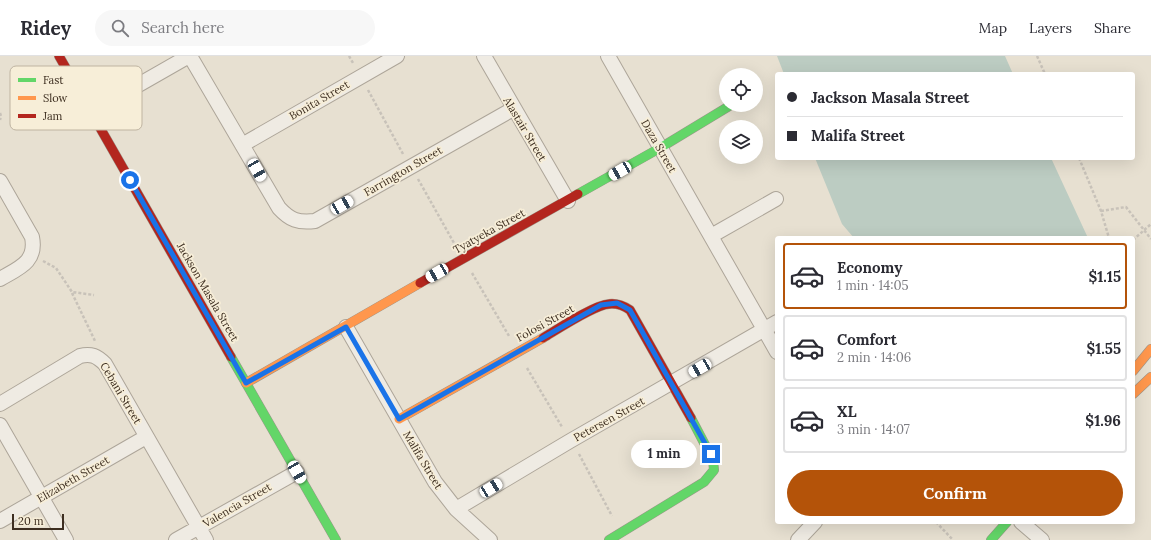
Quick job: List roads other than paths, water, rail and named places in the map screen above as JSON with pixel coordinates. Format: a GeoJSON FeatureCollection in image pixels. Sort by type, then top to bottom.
{"type":"FeatureCollection","features":[{"type":"Feature","properties":{"kind":"street","name":"Jackson Masala Street"},"geometry":{"type":"LineString","coordinates":[[59,56],[65,66]]}},
{"type":"Feature","properties":{"kind":"street"},"geometry":{"type":"LineString","coordinates":[[142,83],[190,56]]}},
{"type":"Feature","properties":{"kind":"street","name":"Farrington Street"},"geometry":{"type":"LineString","coordinates":[[190,56],[279,208],[286,216],[293,220],[302,222],[315,221],[513,109]]}},
{"type":"Feature","properties":{"kind":"street","name":"Bonita Street"},"geometry":{"type":"LineString","coordinates":[[242,145],[397,56]]}},
{"type":"Feature","properties":{"kind":"street","name":"Alastair Street"},"geometry":{"type":"LineString","coordinates":[[484,56],[513,109],[568,201]]}},
{"type":"Feature","properties":{"kind":"street","name":"Daza Street"},"geometry":{"type":"LineString","coordinates":[[608,56],[775,348]]}},
{"type":"Feature","properties":{"kind":"street","name":"Tyatyeka Street"},"geometry":{"type":"LineString","coordinates":[[246,383],[346,327],[463,258],[568,201],[719,112]]}},
{"type":"Feature","properties":{"kind":"street","name":"Jackson Masala Street"},"geometry":{"type":"LineString","coordinates":[[101,130],[336,540]]}},
{"type":"Feature","properties":{"kind":"street"},"geometry":{"type":"LineString","coordinates":[[0,182],[32,237],[34,246],[32,255],[22,266],[0,280]]}},
{"type":"Feature","properties":{"kind":"street"},"geometry":{"type":"LineString","coordinates":[[711,236],[776,198]]}},
{"type":"Feature","properties":{"kind":"street","name":"Folosi Street"},"geometry":{"type":"LineString","coordinates":[[399,419],[601,305],[608,303],[617,303],[630,310],[672,384]]}},
{"type":"Feature","properties":{"kind":"street","name":"Petersen Street"},"geometry":{"type":"LineString","coordinates":[[456,510],[570,441],[672,384],[775,323]]}},
{"type":"Feature","properties":{"kind":"street","name":"Malifa Street"},"geometry":{"type":"LineString","coordinates":[[346,327],[435,482],[456,510],[490,540]]}},
{"type":"Feature","properties":{"kind":"street"},"geometry":{"type":"LineString","coordinates":[[1135,369],[1151,349]]}},
{"type":"Feature","properties":{"kind":"street","name":"Cebani Street"},"geometry":{"type":"LineString","coordinates":[[0,404],[80,356],[94,355],[105,364],[199,527]]}},
{"type":"Feature","properties":{"kind":"street"},"geometry":{"type":"LineString","coordinates":[[1135,392],[1151,377]]}},
{"type":"Feature","properties":{"kind":"street"},"geometry":{"type":"LineString","coordinates":[[614,537],[706,480],[714,468],[715,461],[672,384]]}},
{"type":"Feature","properties":{"kind":"street"},"geometry":{"type":"LineString","coordinates":[[0,425],[66,540]]}},
{"type":"Feature","properties":{"kind":"street","name":"Elizabeth Street"},"geometry":{"type":"LineString","coordinates":[[0,521],[146,437]]}},
{"type":"Feature","properties":{"kind":"street","name":"Valencia Street"},"geometry":{"type":"LineString","coordinates":[[176,540],[297,472]]}},
{"type":"Feature","properties":{"kind":"street"},"geometry":{"type":"LineString","coordinates":[[798,540],[813,524]]}},
{"type":"Feature","properties":{"kind":"street"},"geometry":{"type":"LineString","coordinates":[[991,540],[1005,524]]}},
{"type":"Feature","properties":{"kind":"street"},"geometry":{"type":"LineString","coordinates":[[1023,524],[1042,540]]}},
{"type":"Feature","properties":{"kind":"street","name":"Valencia Street"},"geometry":{"type":"LineString","coordinates":[[199,527],[206,540]]}}]}
